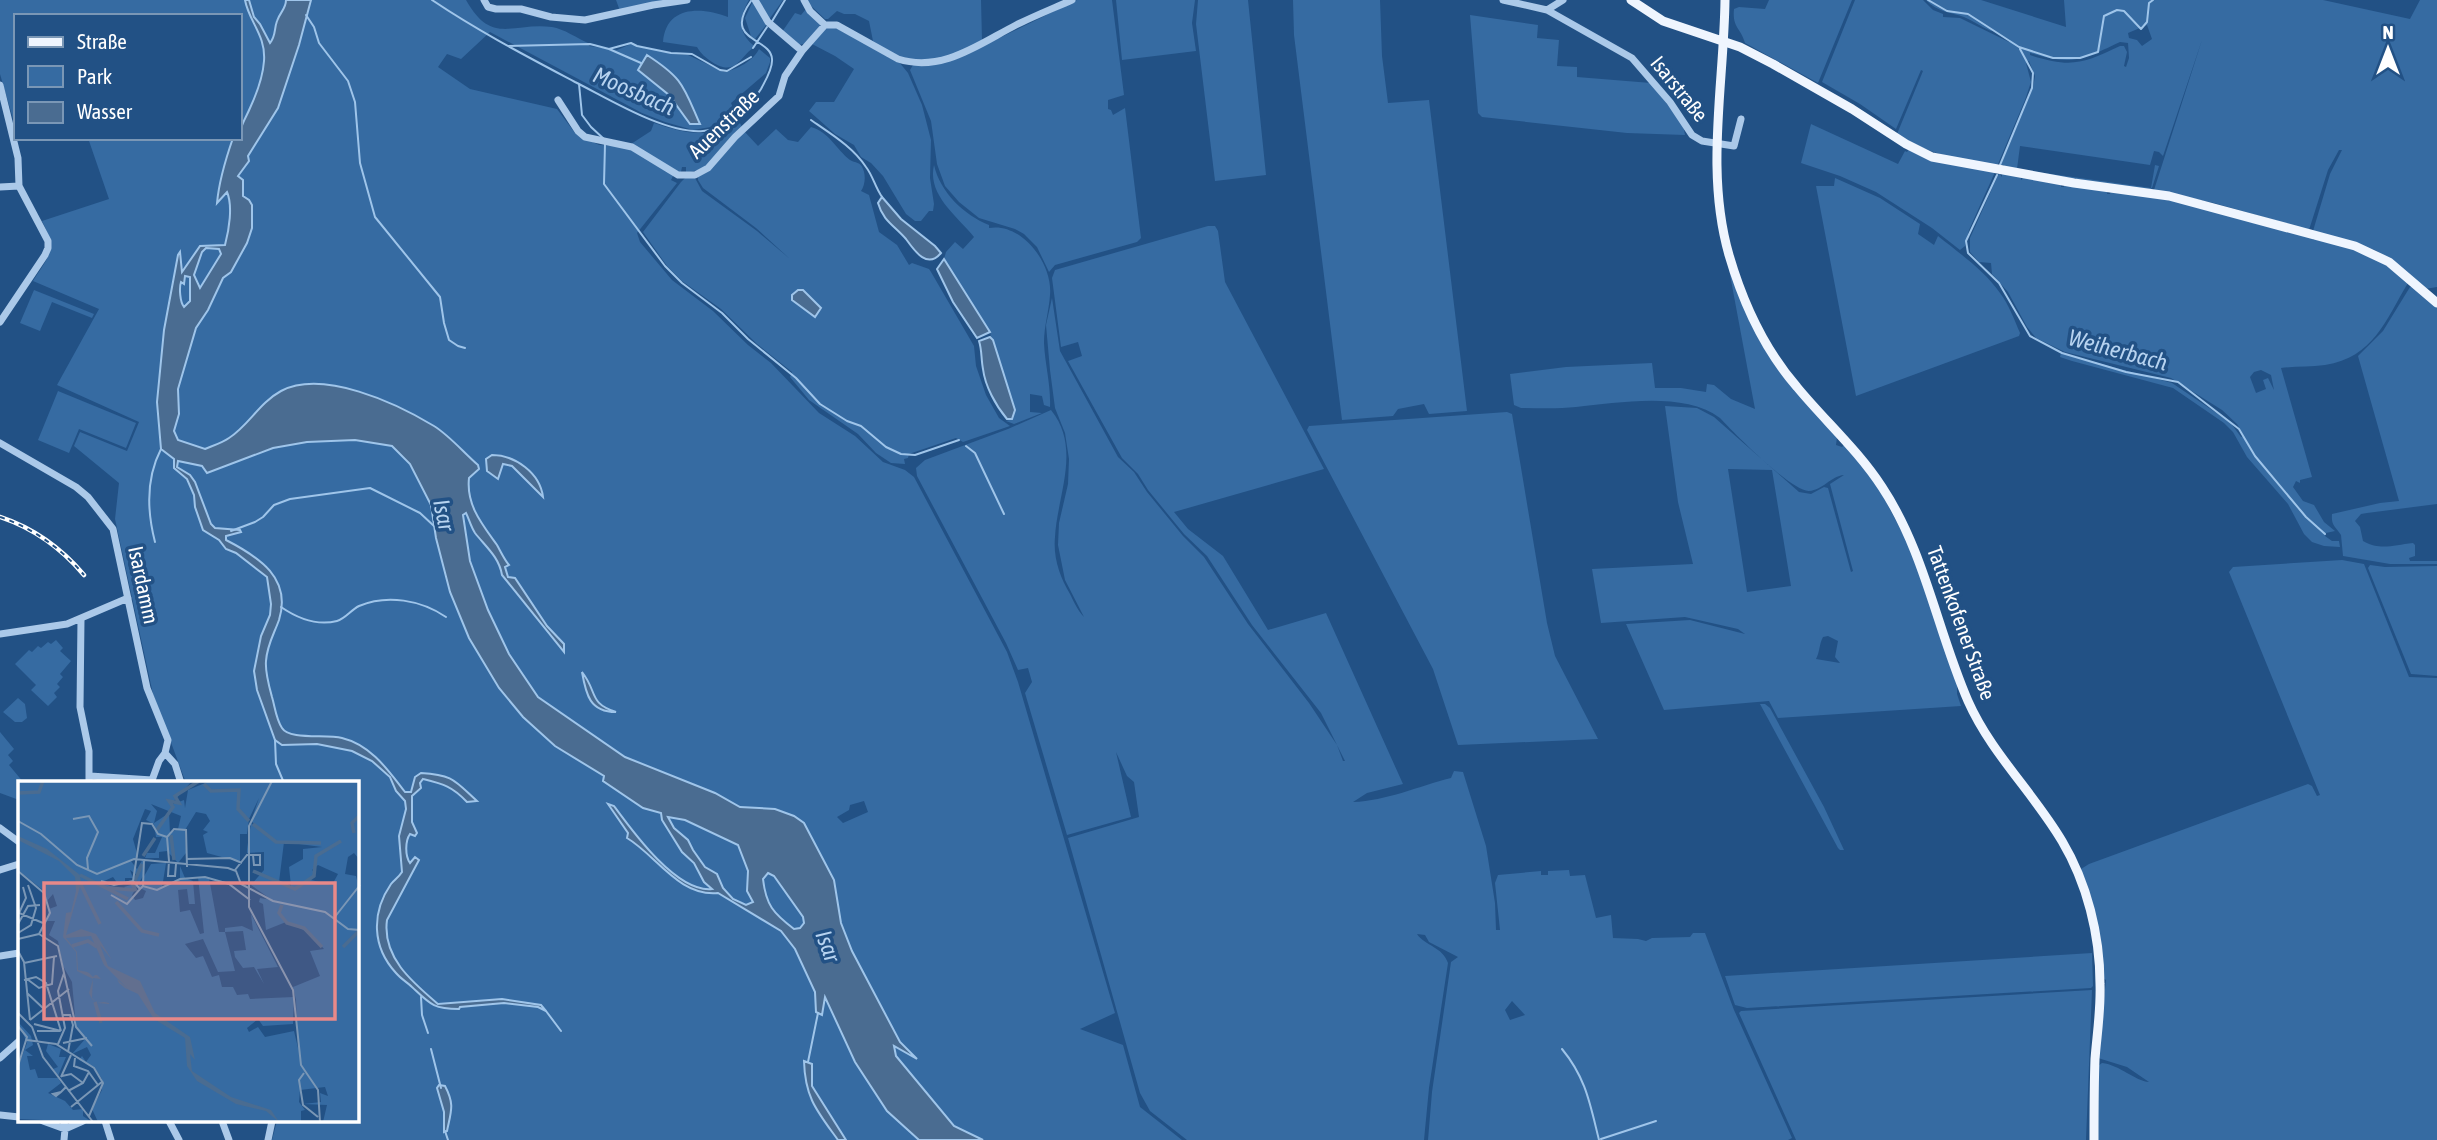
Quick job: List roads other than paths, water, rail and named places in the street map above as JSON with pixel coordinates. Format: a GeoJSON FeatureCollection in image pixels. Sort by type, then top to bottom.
{"type":"FeatureCollection","features":[{"type":"Feature","properties":{"kind":"main road"},"geometry":{"type":"LineString","coordinates":[[1632,0],[1663,21],[1740,47],[1781,68],[1932,157],[2074,183],[2169,195],[2250,216],[2372,252],[2435,298]]}},
{"type":"Feature","properties":{"kind":"main road","name":"Tattenkofener Straße"},"geometry":{"type":"LineString","coordinates":[[1725,0],[1718,143],[1719,201],[1728,251],[1744,300],[1758,329],[1794,385],[1862,459],[1896,509],[1911,538],[1969,703],[2005,763],[2062,841],[2083,887],[2094,923],[2100,961],[2094,1140]]}},
{"type":"Feature","properties":{"kind":"street"},"geometry":{"type":"LineString","coordinates":[[484,0],[488,7],[496,9],[521,9],[551,17],[584,20],[687,0]]}},
{"type":"Feature","properties":{"kind":"street"},"geometry":{"type":"LineString","coordinates":[[804,0],[810,11],[825,24],[837,25],[898,59],[928,63],[958,57],[1023,22],[1072,0]]}},
{"type":"Feature","properties":{"kind":"street","name":"Isarstraße"},"geometry":{"type":"LineString","coordinates":[[1503,0],[1548,10],[1632,58],[1670,102],[1692,135],[1702,141],[1718,143]]}},
{"type":"Feature","properties":{"kind":"street"},"geometry":{"type":"LineString","coordinates":[[1548,10],[1563,0]]}},
{"type":"Feature","properties":{"kind":"street"},"geometry":{"type":"LineString","coordinates":[[755,1],[770,24],[802,51],[825,24]]}},
{"type":"Feature","properties":{"kind":"street","name":"Auenstraße"},"geometry":{"type":"LineString","coordinates":[[558,100],[578,131],[593,140],[632,147],[678,175],[695,175],[708,168],[735,137],[779,96],[785,76],[802,51]]}},
{"type":"Feature","properties":{"kind":"street"},"geometry":{"type":"LineString","coordinates":[[0,85],[18,158],[19,186],[48,241],[48,248],[0,322]]}},
{"type":"Feature","properties":{"kind":"street"},"geometry":{"type":"LineString","coordinates":[[1718,143],[1734,146],[1741,119]]}},
{"type":"Feature","properties":{"kind":"street"},"geometry":{"type":"LineString","coordinates":[[0,187],[19,186]]}},
{"type":"Feature","properties":{"kind":"street","name":"Isardamm"},"geometry":{"type":"LineString","coordinates":[[0,443],[76,487],[99,509],[113,529],[147,688],[168,740],[165,753],[175,764],[180,781]]}},
{"type":"Feature","properties":{"kind":"street"},"geometry":{"type":"LineString","coordinates":[[0,634],[67,624],[128,598]]}},
{"type":"Feature","properties":{"kind":"street"},"geometry":{"type":"LineString","coordinates":[[81,619],[80,707],[89,751],[89,779],[152,781],[165,753]]}},
{"type":"Feature","properties":{"kind":"street"},"geometry":{"type":"LineString","coordinates":[[0,828],[18,841]]}},
{"type":"Feature","properties":{"kind":"street"},"geometry":{"type":"LineString","coordinates":[[0,870],[18,864]]}},
{"type":"Feature","properties":{"kind":"street"},"geometry":{"type":"LineString","coordinates":[[0,957],[18,953]]}},
{"type":"Feature","properties":{"kind":"street"},"geometry":{"type":"LineString","coordinates":[[0,1058],[18,1042]]}},
{"type":"Feature","properties":{"kind":"street"},"geometry":{"type":"LineString","coordinates":[[0,1115],[18,1116]]}},
{"type":"Feature","properties":{"kind":"street"},"geometry":{"type":"LineString","coordinates":[[105,1122],[111,1140]]}},
{"type":"Feature","properties":{"kind":"street"},"geometry":{"type":"LineString","coordinates":[[170,1122],[179,1140]]}},
{"type":"Feature","properties":{"kind":"street"},"geometry":{"type":"LineString","coordinates":[[222,1122],[229,1140]]}},
{"type":"Feature","properties":{"kind":"street"},"geometry":{"type":"LineString","coordinates":[[268,1140],[272,1122]]}},
{"type":"Feature","properties":{"kind":"street"},"geometry":{"type":"LineString","coordinates":[[64,1125],[64,1140]]}},
{"type":"Feature","properties":{"kind":"water","name":"Isar"},"geometry":{"type":"Polygon","coordinates":[[[245,0],[249,0],[254,17],[270,43],[286,0],[311,0],[278,108],[238,176],[243,180],[243,196],[252,205],[252,228],[231,272],[223,278],[196,328],[178,389],[179,414],[174,431],[178,440],[205,449],[236,433],[266,402],[281,391],[298,385],[317,384],[338,386],[380,399],[418,417],[446,435],[478,465],[479,469],[469,478],[470,497],[481,522],[509,565],[505,567],[508,577],[515,578],[547,626],[564,644],[564,652],[502,575],[495,557],[475,533],[466,513],[463,515],[470,561],[488,610],[509,654],[538,697],[625,757],[715,793],[740,807],[775,809],[804,823],[834,880],[841,923],[852,951],[900,1042],[917,1059],[894,1046],[896,1056],[954,1126],[983,1140],[919,1140],[887,1111],[855,1062],[825,997],[822,1015],[816,1012],[815,992],[795,949],[781,931],[718,893],[691,888],[669,873],[627,838],[628,833],[608,804],[614,806],[644,845],[671,871],[699,888],[712,889],[704,882],[694,863],[682,852],[662,820],[661,813],[643,808],[603,781],[604,776],[555,746],[523,717],[499,688],[469,638],[450,592],[436,538],[431,505],[410,464],[392,446],[355,440],[307,442],[273,448],[207,473],[202,466],[178,461],[177,467],[190,475],[195,482],[211,524],[215,528],[240,530],[241,532],[226,536],[226,540],[261,562],[277,581],[282,605],[266,665],[267,679],[282,728],[292,734],[342,738],[362,746],[378,759],[405,792],[411,792],[415,777],[421,773],[440,775],[452,780],[477,801],[467,802],[447,786],[423,779],[421,788],[412,796],[412,822],[417,833],[408,837],[406,853],[410,863],[415,857],[419,860],[387,920],[389,946],[401,968],[438,1004],[502,999],[541,1005],[546,1011],[538,1007],[504,1003],[459,1009],[437,1007],[400,977],[388,963],[379,941],[377,918],[384,895],[402,872],[399,836],[406,809],[405,801],[396,791],[390,777],[372,761],[352,751],[317,744],[282,745],[275,740],[257,690],[254,671],[261,636],[270,615],[267,577],[203,530],[187,479],[174,468],[174,459],[161,449],[157,402],[164,330],[178,255],[180,252],[182,272],[200,246],[225,245],[230,204],[227,192],[217,203],[221,178],[232,140],[242,140],[242,126],[262,73],[264,52],[245,0]],[[206,248],[194,275],[200,288],[221,254],[219,249],[206,248]],[[185,276],[180,291],[184,307],[190,301],[190,277],[185,276]],[[668,817],[674,828],[688,840],[705,867],[717,874],[723,888],[733,899],[746,905],[753,902],[747,891],[748,871],[738,845],[685,820],[668,817]],[[768,873],[763,879],[766,896],[772,908],[794,929],[800,928],[804,923],[803,917],[774,876],[768,873]]]}},
{"type":"Feature","properties":{"kind":"water"},"geometry":{"type":"Polygon","coordinates":[[[647,55],[676,77],[700,124],[690,124],[669,95],[638,70],[647,55]]]}},
{"type":"Feature","properties":{"kind":"water"},"geometry":{"type":"Polygon","coordinates":[[[882,197],[901,219],[935,246],[941,253],[936,258],[926,259],[917,253],[890,223],[878,203],[882,197]]]}},
{"type":"Feature","properties":{"kind":"water"},"geometry":{"type":"Polygon","coordinates":[[[944,259],[990,332],[977,338],[953,302],[937,269],[944,259]]]}},
{"type":"Feature","properties":{"kind":"water"},"geometry":{"type":"Polygon","coordinates":[[[803,290],[821,308],[815,317],[792,300],[792,295],[803,290]]]}},
{"type":"Feature","properties":{"kind":"water"},"geometry":{"type":"Polygon","coordinates":[[[990,337],[1015,410],[1012,419],[1007,419],[999,408],[984,375],[979,341],[990,337]]]}},
{"type":"Feature","properties":{"kind":"water"},"geometry":{"type":"Polygon","coordinates":[[[492,455],[509,458],[525,467],[537,480],[543,497],[512,466],[503,464],[498,479],[487,471],[486,459],[492,455]]]}},
{"type":"Feature","properties":{"kind":"water"},"geometry":{"type":"Polygon","coordinates":[[[582,672],[597,701],[616,712],[600,709],[591,701],[582,672]]]}},
{"type":"Feature","properties":{"kind":"water"},"geometry":{"type":"Polygon","coordinates":[[[804,1061],[812,1064],[812,1086],[846,1140],[838,1140],[814,1104],[807,1085],[804,1061]]]}},
{"type":"Feature","properties":{"kind":"water"},"geometry":{"type":"Polygon","coordinates":[[[439,1085],[445,1086],[451,1103],[447,1131],[444,1132],[444,1112],[437,1088],[439,1085]]]}},
{"type":"Feature","properties":{"kind":"waterway","name":"Moosbach"},"geometry":{"type":"LineString","coordinates":[[432,0],[502,43],[620,106],[672,127],[703,131],[721,127],[744,111],[761,89],[770,71],[770,52],[750,37],[742,24],[751,1]]}},
{"type":"Feature","properties":{"kind":"waterway"},"geometry":{"type":"LineString","coordinates":[[771,23],[785,0]]}},
{"type":"Feature","properties":{"kind":"waterway"},"geometry":{"type":"LineString","coordinates":[[1928,0],[1947,11],[1968,14],[2019,47],[2053,58],[2080,58],[2098,52],[2104,16],[2117,10],[2124,11],[2141,29],[2147,22],[2149,3],[2153,0]]}},
{"type":"Feature","properties":{"kind":"waterway"},"geometry":{"type":"LineString","coordinates":[[306,15],[314,27],[319,43],[348,81],[355,102],[360,163],[375,217],[440,297],[449,340],[465,348]]}},
{"type":"Feature","properties":{"kind":"waterway"},"geometry":{"type":"LineString","coordinates":[[753,48],[767,27]]}},
{"type":"Feature","properties":{"kind":"waterway","name":"Moosbach"},"geometry":{"type":"LineString","coordinates":[[508,46],[590,44],[609,49],[631,43],[671,53],[692,54],[720,70],[727,71],[751,57]]}},
{"type":"Feature","properties":{"kind":"waterway"},"geometry":{"type":"LineString","coordinates":[[609,49],[641,63]]}},
{"type":"Feature","properties":{"kind":"waterway","name":"Weiherbach"},"geometry":{"type":"LineString","coordinates":[[2000,165],[2032,88],[2033,73],[2020,49]]}},
{"type":"Feature","properties":{"kind":"waterway"},"geometry":{"type":"LineString","coordinates":[[579,84],[582,115],[604,139]]}},
{"type":"Feature","properties":{"kind":"waterway"},"geometry":{"type":"LineString","coordinates":[[811,120],[855,153],[868,170],[882,197]]}},
{"type":"Feature","properties":{"kind":"waterway"},"geometry":{"type":"LineString","coordinates":[[605,144],[604,184],[665,266],[796,378],[820,404],[847,421],[861,426],[886,447],[901,454],[915,455],[959,440]]}},
{"type":"Feature","properties":{"kind":"waterway","name":"Weiherbach"},"geometry":{"type":"LineString","coordinates":[[1997,175],[1966,241],[1968,253],[1999,283],[2030,336],[2062,353],[2126,372],[2178,382],[2239,429],[2255,456],[2306,517],[2325,534]]}},
{"type":"Feature","properties":{"kind":"waterway"},"geometry":{"type":"LineString","coordinates":[[966,446],[975,453],[1004,514]]}},
{"type":"Feature","properties":{"kind":"waterway"},"geometry":{"type":"LineString","coordinates":[[155,542],[149,495],[153,471],[161,449]]}},
{"type":"Feature","properties":{"kind":"waterway","name":"Isar"},"geometry":{"type":"LineString","coordinates":[[231,531],[255,522],[274,505],[290,499],[370,488],[420,513],[434,526]]}},
{"type":"Feature","properties":{"kind":"waterway"},"geometry":{"type":"LineString","coordinates":[[281,607],[308,620],[330,622],[340,620],[359,606],[370,602],[392,600],[426,606],[446,617]]}},
{"type":"Feature","properties":{"kind":"waterway"},"geometry":{"type":"LineString","coordinates":[[275,740],[276,764],[283,781]]}},
{"type":"Feature","properties":{"kind":"waterway"},"geometry":{"type":"LineString","coordinates":[[421,997],[422,1015],[428,1033]]}},
{"type":"Feature","properties":{"kind":"waterway"},"geometry":{"type":"LineString","coordinates":[[546,1011],[561,1031]]}},
{"type":"Feature","properties":{"kind":"waterway"},"geometry":{"type":"LineString","coordinates":[[808,1062],[818,1013]]}},
{"type":"Feature","properties":{"kind":"waterway"},"geometry":{"type":"LineString","coordinates":[[431,1049],[441,1088]]}},
{"type":"Feature","properties":{"kind":"waterway"},"geometry":{"type":"LineString","coordinates":[[1562,1049],[1582,1081],[1599,1140]]}},
{"type":"Feature","properties":{"kind":"waterway"},"geometry":{"type":"LineString","coordinates":[[1601,1139],[1656,1121]]}},
{"type":"Feature","properties":{"kind":"waterway"},"geometry":{"type":"LineString","coordinates":[[445,1131],[448,1140]]}},
{"type":"Feature","properties":{"kind":"railway"},"geometry":{"type":"LineString","coordinates":[[0,517],[46,540],[84,575]]}}]}
